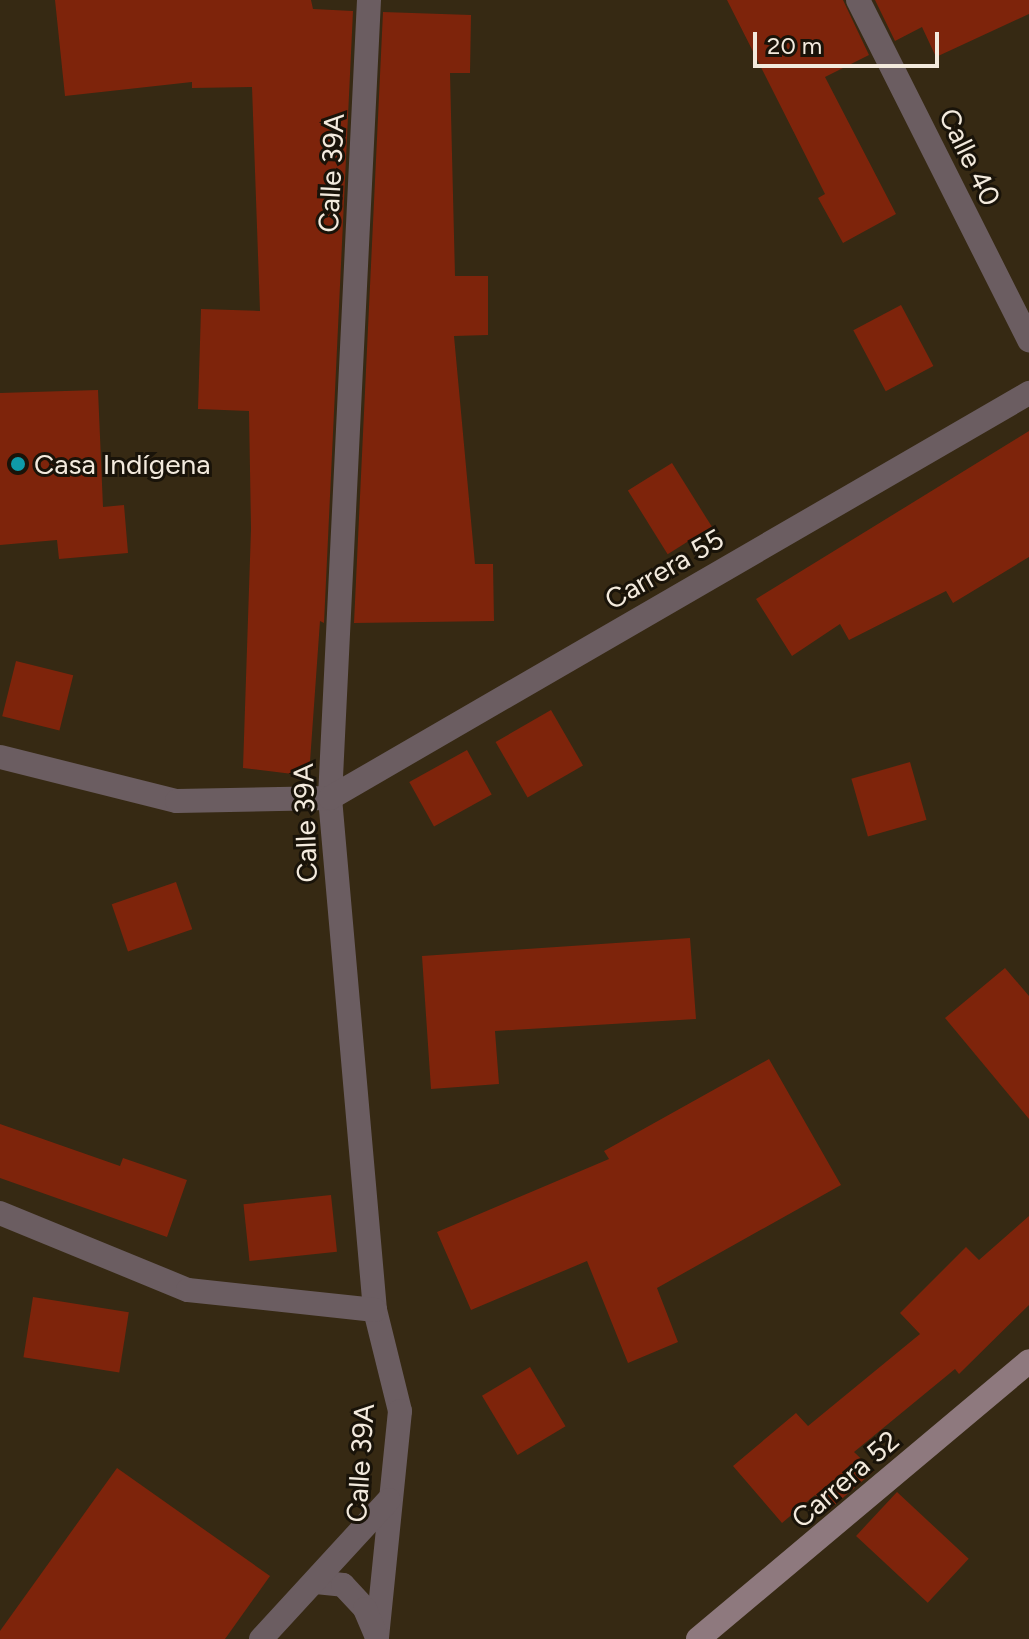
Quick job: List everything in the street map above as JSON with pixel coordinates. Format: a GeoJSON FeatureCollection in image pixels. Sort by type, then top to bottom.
{"type":"FeatureCollection","features":[{"type":"Feature","properties":{"kind":"street","name":"Calle 39A"},"geometry":{"type":"LineString","coordinates":[[369,0],[330,798],[375,1310],[400,1411],[377,1638]]}},
{"type":"Feature","properties":{"kind":"street","name":"Calle 40"},"geometry":{"type":"LineString","coordinates":[[858,0],[1029,340]]}},
{"type":"Feature","properties":{"kind":"street","name":"Carrera 55"},"geometry":{"type":"LineString","coordinates":[[330,798],[1029,393]]}},
{"type":"Feature","properties":{"kind":"street"},"geometry":{"type":"LineString","coordinates":[[0,757],[177,801],[330,798]]}},
{"type":"Feature","properties":{"kind":"street"},"geometry":{"type":"LineString","coordinates":[[0,1213],[188,1290],[375,1310]]}},
{"type":"Feature","properties":{"kind":"street","name":"Carrera 52"},"geometry":{"type":"LineString","coordinates":[[698,1639],[1029,1361]]}},
{"type":"Feature","properties":{"kind":"street"},"geometry":{"type":"LineString","coordinates":[[261,1639],[389,1500]]}},
{"type":"Feature","properties":{"kind":"street"},"geometry":{"type":"LineString","coordinates":[[316,1582],[343,1585],[365,1609],[377,1638]]}},
{"type":"Feature","properties":{"kind":"building"},"geometry":{"type":"Polygon","coordinates":[[[55,0],[311,0],[313,9],[353,11],[324,623],[320,621],[309,776],[243,768],[251,529],[249,411],[198,409],[201,309],[260,311],[252,87],[192,88],[192,82],[65,96],[55,0]]]}},
{"type":"Feature","properties":{"kind":"building"},"geometry":{"type":"Polygon","coordinates":[[[727,0],[843,0],[869,55],[825,77],[896,214],[843,243],[818,198],[825,194],[727,0]]]}},
{"type":"Feature","properties":{"kind":"building"},"geometry":{"type":"Polygon","coordinates":[[[875,0],[1029,0],[1029,14],[936,57],[922,27],[895,41],[875,0]]]}},
{"type":"Feature","properties":{"kind":"building"},"geometry":{"type":"Polygon","coordinates":[[[383,12],[471,15],[470,73],[450,73],[455,276],[488,276],[488,335],[454,336],[475,564],[493,564],[494,621],[354,623],[383,12]]]}},
{"type":"Feature","properties":{"kind":"building"},"geometry":{"type":"Polygon","coordinates":[[[901,305],[933,366],[886,391],[853,330],[901,305]]]}},
{"type":"Feature","properties":{"kind":"building"},"geometry":{"type":"Polygon","coordinates":[[[98,390],[103,507],[124,505],[128,553],[59,559],[57,540],[0,545],[0,393],[98,390]]]}},
{"type":"Feature","properties":{"kind":"building"},"geometry":{"type":"Polygon","coordinates":[[[1029,431],[1029,557],[953,603],[946,591],[849,640],[840,624],[792,656],[756,599],[1029,431]]]}},
{"type":"Feature","properties":{"kind":"building"},"geometry":{"type":"Polygon","coordinates":[[[672,463],[712,527],[668,554],[628,491],[672,463]]]}},
{"type":"Feature","properties":{"kind":"building"},"geometry":{"type":"Polygon","coordinates":[[[16,661],[73,675],[59,731],[2,716],[16,661]]]}},
{"type":"Feature","properties":{"kind":"building"},"geometry":{"type":"Polygon","coordinates":[[[551,710],[583,765],[528,797],[496,742],[551,710]]]}},
{"type":"Feature","properties":{"kind":"building"},"geometry":{"type":"Polygon","coordinates":[[[467,750],[492,795],[434,827],[409,782],[467,750]]]}},
{"type":"Feature","properties":{"kind":"building"},"geometry":{"type":"Polygon","coordinates":[[[910,762],[927,820],[868,836],[851,779],[910,762]]]}},
{"type":"Feature","properties":{"kind":"building"},"geometry":{"type":"Polygon","coordinates":[[[176,882],[192,929],[128,951],[112,904],[176,882]]]}},
{"type":"Feature","properties":{"kind":"building"},"geometry":{"type":"Polygon","coordinates":[[[690,938],[696,1019],[495,1031],[499,1084],[431,1089],[422,956],[690,938]]]}},
{"type":"Feature","properties":{"kind":"building"},"geometry":{"type":"Polygon","coordinates":[[[1005,968],[1029,996],[1029,1119],[945,1018],[1005,968]]]}},
{"type":"Feature","properties":{"kind":"building"},"geometry":{"type":"Polygon","coordinates":[[[769,1059],[841,1185],[657,1288],[678,1342],[628,1363],[587,1261],[471,1310],[437,1232],[609,1159],[604,1151],[769,1059]]]}},
{"type":"Feature","properties":{"kind":"building"},"geometry":{"type":"Polygon","coordinates":[[[0,1124],[120,1166],[123,1158],[187,1180],[167,1237],[0,1178],[0,1124]]]}},
{"type":"Feature","properties":{"kind":"building"},"geometry":{"type":"Polygon","coordinates":[[[331,1195],[337,1252],[249,1261],[243,1204],[331,1195]]]}},
{"type":"Feature","properties":{"kind":"building"},"geometry":{"type":"Polygon","coordinates":[[[1029,1216],[1029,1305],[959,1374],[955,1369],[854,1452],[874,1471],[830,1509],[815,1495],[782,1523],[733,1466],[796,1413],[808,1426],[920,1334],[900,1313],[966,1247],[979,1260],[1029,1216]]]}},
{"type":"Feature","properties":{"kind":"building"},"geometry":{"type":"Polygon","coordinates":[[[33,1297],[129,1312],[119,1372],[23,1357],[33,1297]]]}},
{"type":"Feature","properties":{"kind":"building"},"geometry":{"type":"Polygon","coordinates":[[[530,1367],[566,1426],[518,1455],[482,1396],[530,1367]]]}},
{"type":"Feature","properties":{"kind":"building"},"geometry":{"type":"Polygon","coordinates":[[[117,1468],[270,1576],[225,1639],[0,1639],[0,1631],[117,1468]]]}},
{"type":"Feature","properties":{"kind":"building"},"geometry":{"type":"Polygon","coordinates":[[[897,1492],[969,1559],[928,1603],[856,1536],[897,1492]]]}},
{"type":"Feature","properties":{"kind":"place","name":"Casa Indígena"},"geometry":{"type":"Point","coordinates":[18,464]}}]}
